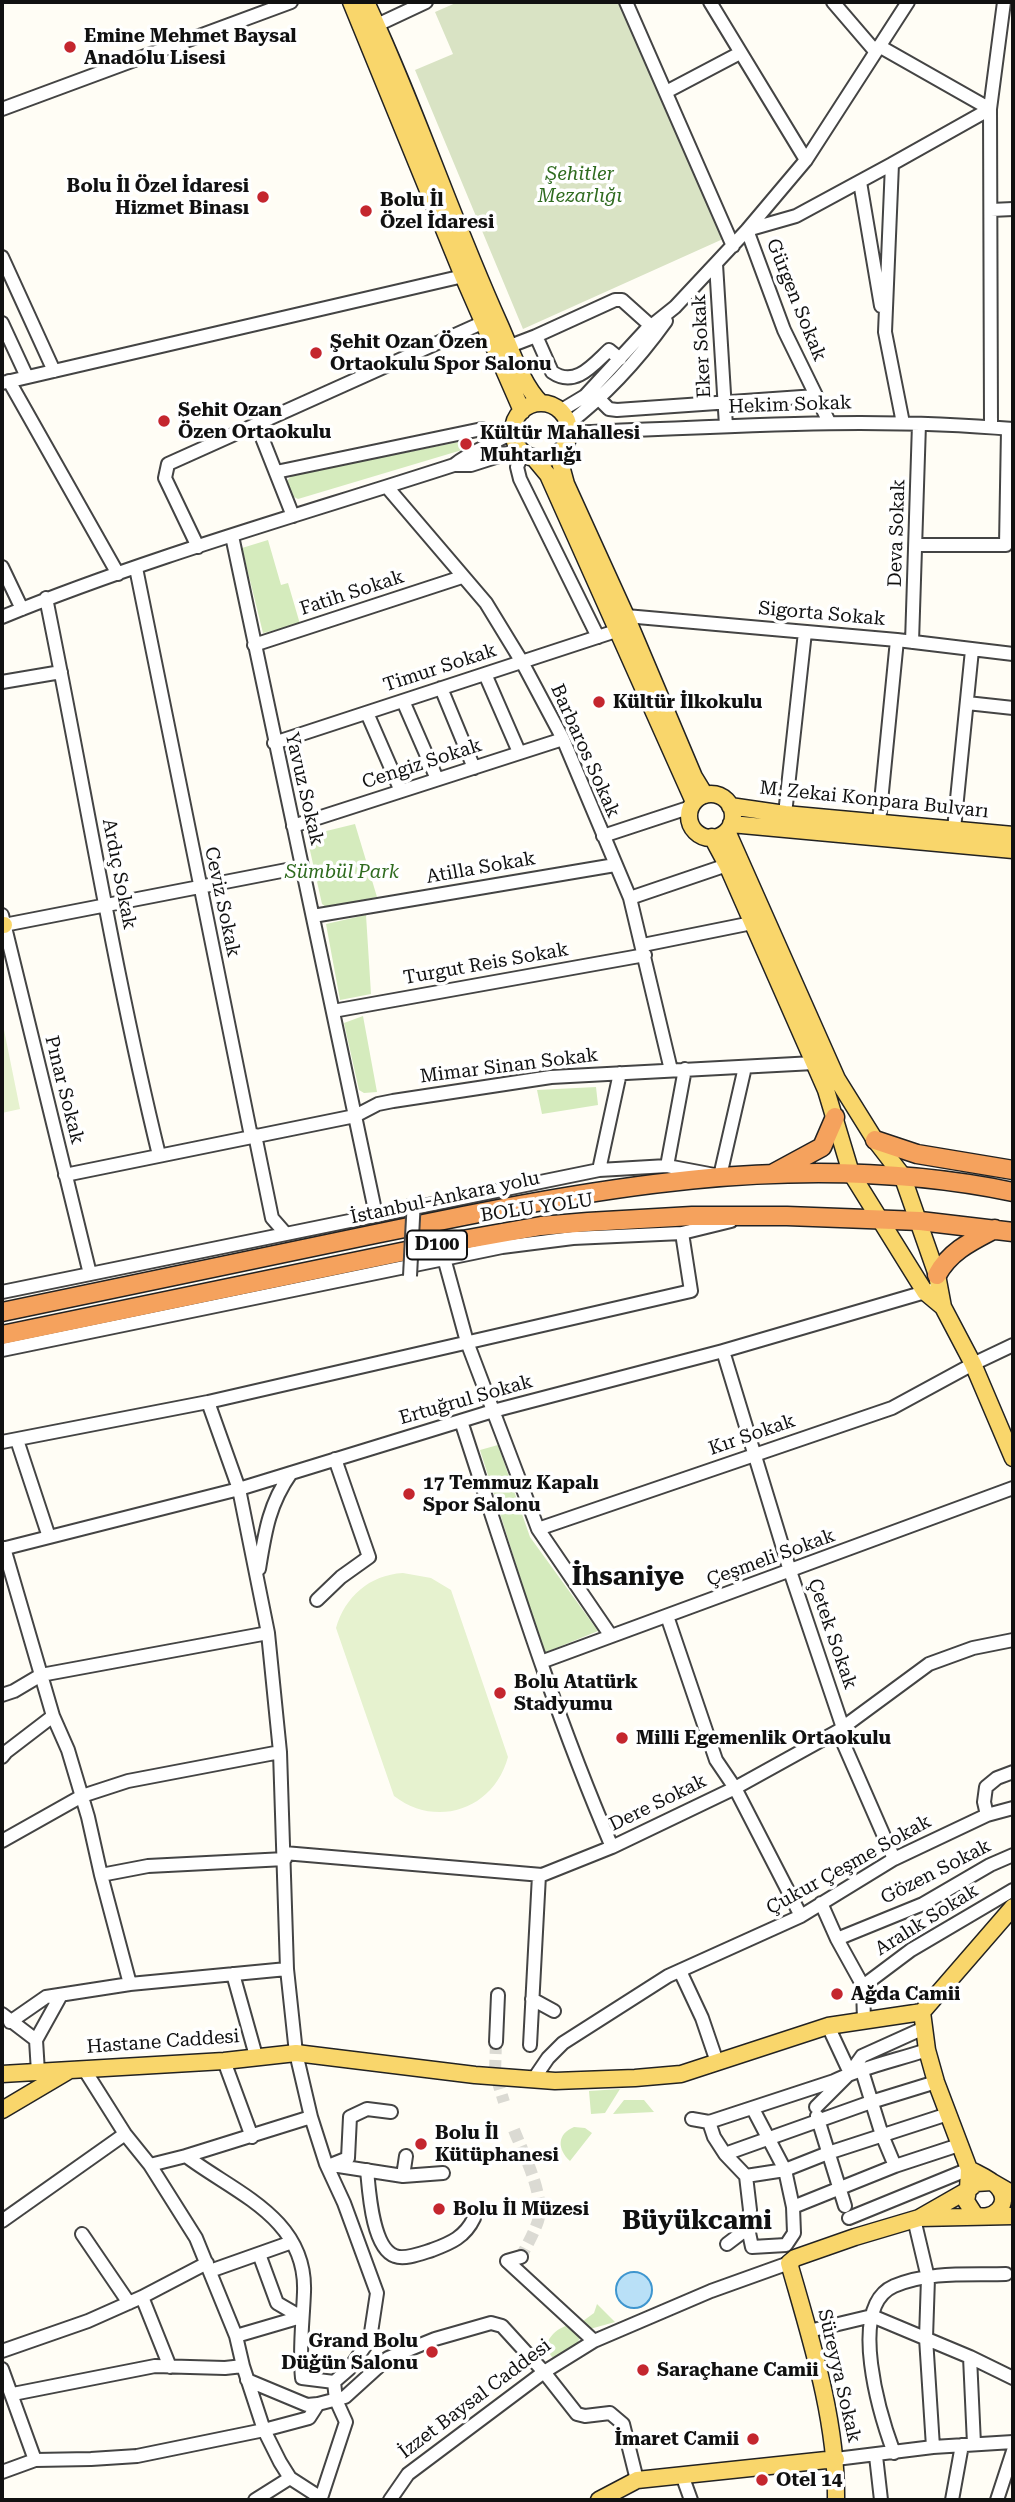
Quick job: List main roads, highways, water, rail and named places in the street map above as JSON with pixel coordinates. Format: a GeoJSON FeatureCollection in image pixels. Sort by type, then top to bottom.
{"type":"FeatureCollection","features":[{"type":"Feature","properties":{"kind":"highway"},"geometry":{"type":"LineString","coordinates":[[771,1175],[822,1147],[835,1117]]}},
{"type":"Feature","properties":{"kind":"highway"},"geometry":{"type":"LineString","coordinates":[[875,1140],[1013,1182]]}},
{"type":"Feature","properties":{"kind":"highway","name":"İstanbul-Ankara yolu"},"geometry":{"type":"LineString","coordinates":[[2,1312],[533,1201],[631,1185],[720,1176],[851,1173],[902,1175]]}},
{"type":"Feature","properties":{"kind":"highway","name":"D100"},"geometry":{"type":"LineString","coordinates":[[902,1175],[1013,1182]]}},
{"type":"Feature","properties":{"kind":"highway","name":"BOLU YOLU"},"geometry":{"type":"LineString","coordinates":[[2,1335],[440,1244],[541,1226],[625,1219],[755,1216],[878,1219]]}},
{"type":"Feature","properties":{"kind":"highway","name":"D100"},"geometry":{"type":"LineString","coordinates":[[878,1219],[1013,1232]]}},
{"type":"Feature","properties":{"kind":"highway"},"geometry":{"type":"LineString","coordinates":[[934,1284],[957,1250],[995,1229]]}},
{"type":"Feature","properties":{"kind":"main road"},"geometry":{"type":"LineString","coordinates":[[351,2],[470,274],[510,346],[531,393],[541,403],[555,407],[566,423],[560,451],[566,484],[697,801],[690,821],[693,828],[704,836],[723,831]]}},
{"type":"Feature","properties":{"kind":"main road"},"geometry":{"type":"LineString","coordinates":[[366,2],[470,274],[484,322],[522,411]]}},
{"type":"Feature","properties":{"kind":"main road"},"geometry":{"type":"LineString","coordinates":[[541,403],[522,411],[517,417],[513,432],[526,453],[548,475],[622,623]]}},
{"type":"Feature","properties":{"kind":"main road"},"geometry":{"type":"LineString","coordinates":[[526,453],[547,458],[560,451]]}},
{"type":"Feature","properties":{"kind":"main road"},"geometry":{"type":"LineString","coordinates":[[697,801],[720,796],[730,806],[723,831],[727,865],[814,1063],[835,1117],[851,1173],[878,1219],[934,1284]]}},
{"type":"Feature","properties":{"kind":"main road","name":"M. Zekai Konpara Bulvarı"},"geometry":{"type":"LineString","coordinates":[[730,806],[785,814],[1013,835]]}},
{"type":"Feature","properties":{"kind":"main road"},"geometry":{"type":"LineString","coordinates":[[723,831],[837,1079],[875,1140],[902,1175],[920,1221],[934,1284],[943,1307],[973,1364],[1013,1458]]}},
{"type":"Feature","properties":{"kind":"main road","name":"M. Zekai Konpara Bulvarı"},"geometry":{"type":"LineString","coordinates":[[723,831],[1013,850]]}},
{"type":"Feature","properties":{"kind":"main road"},"geometry":{"type":"LineString","coordinates":[[917,2219],[968,2190],[976,2183],[992,2182],[1000,2190],[1003,2202],[997,2213],[985,2218],[970,2211],[966,2201],[968,2190],[968,2169],[936,2082],[927,2050],[923,2020],[1013,1907]]}},
{"type":"Feature","properties":{"kind":"main road","name":"Hastane Caddesi"},"geometry":{"type":"LineString","coordinates":[[2,2110],[77,2070],[224,2061],[296,2053],[533,2080],[635,2078],[681,2074],[828,2026],[864,2021],[923,2020]]}},
{"type":"Feature","properties":{"kind":"main road"},"geometry":{"type":"LineString","coordinates":[[2,2074],[77,2070]]}},
{"type":"Feature","properties":{"kind":"main road"},"geometry":{"type":"LineString","coordinates":[[29,2094],[38,2082],[38,2072]]}},
{"type":"Feature","properties":{"kind":"main road"},"geometry":{"type":"LineString","coordinates":[[968,2169],[1013,2194]]}},
{"type":"Feature","properties":{"kind":"main road"},"geometry":{"type":"LineString","coordinates":[[917,2219],[1013,2216]]}},
{"type":"Feature","properties":{"kind":"main road","name":"Süreyya Sokak"},"geometry":{"type":"LineString","coordinates":[[836,2500],[836,2459],[809,2331],[789,2263],[795,2258],[855,2236],[917,2219]]}},
{"type":"Feature","properties":{"kind":"main road"},"geometry":{"type":"LineString","coordinates":[[599,2500],[637,2480],[836,2459]]}},
{"type":"Feature","properties":{"kind":"water"},"geometry":{"type":"Polygon","coordinates":[[[634,2272],[647,2277],[652,2290],[647,2303],[634,2308],[621,2303],[616,2290],[621,2277],[634,2272]]]}},
{"type":"Feature","properties":{"kind":"tunnel"},"geometry":{"type":"LineString","coordinates":[[496,2042],[495,2073],[504,2102]]}},
{"type":"Feature","properties":{"kind":"tunnel"},"geometry":{"type":"LineString","coordinates":[[514,2130],[532,2175],[540,2211],[521,2257]]}},
{"type":"Feature","properties":{"kind":"place","name":"Emine Mehmet Baysal Anadolu Lisesi"},"geometry":{"type":"Point","coordinates":[70,47]}},
{"type":"Feature","properties":{"kind":"place","name":"Bolu İl Özel İdaresi Hizmet Binası"},"geometry":{"type":"Point","coordinates":[263,197]}},
{"type":"Feature","properties":{"kind":"place","name":"Bolu İl Özel İdaresi"},"geometry":{"type":"Point","coordinates":[366,211]}},
{"type":"Feature","properties":{"kind":"place","name":"Şehit Ozan Özen Ortaokulu Spor Salonu"},"geometry":{"type":"Point","coordinates":[316,353]}},
{"type":"Feature","properties":{"kind":"place","name":"Şehit Ozan Özen Ortaokulu"},"geometry":{"type":"Point","coordinates":[164,421]}},
{"type":"Feature","properties":{"kind":"place","name":"Kültür Mahallesi Muhtarlığı"},"geometry":{"type":"Point","coordinates":[466,444]}},
{"type":"Feature","properties":{"kind":"place","name":"Kültür İlkokulu"},"geometry":{"type":"Point","coordinates":[599,702]}},
{"type":"Feature","properties":{"kind":"place","name":"17 Temmuz Kapalı Spor Salonu"},"geometry":{"type":"Point","coordinates":[409,1494]}},
{"type":"Feature","properties":{"kind":"place","name":"Bolu Atatürk Stadyumu"},"geometry":{"type":"Point","coordinates":[500,1693]}},
{"type":"Feature","properties":{"kind":"place","name":"Milli Egemenlik Ortaokulu"},"geometry":{"type":"Point","coordinates":[622,1738]}},
{"type":"Feature","properties":{"kind":"place","name":"Ağda Camii"},"geometry":{"type":"Point","coordinates":[837,1994]}},
{"type":"Feature","properties":{"kind":"place","name":"Bolu İl Kütüphanesi"},"geometry":{"type":"Point","coordinates":[421,2144]}},
{"type":"Feature","properties":{"kind":"place","name":"Bolu İl Müzesi"},"geometry":{"type":"Point","coordinates":[439,2209]}},
{"type":"Feature","properties":{"kind":"place","name":"Grand Bolu Düğün Salonu"},"geometry":{"type":"Point","coordinates":[432,2352]}},
{"type":"Feature","properties":{"kind":"place","name":"Saraçhane Camii"},"geometry":{"type":"Point","coordinates":[643,2370]}},
{"type":"Feature","properties":{"kind":"place","name":"İmaret Camii"},"geometry":{"type":"Point","coordinates":[753,2439]}},
{"type":"Feature","properties":{"kind":"place","name":"Otel 14"},"geometry":{"type":"Point","coordinates":[762,2480]}},
{"type":"Feature","properties":{"kind":"district","name":"İhsaniye"},"geometry":{"type":"Point","coordinates":[628,1577]}},
{"type":"Feature","properties":{"kind":"district","name":"Büyükcami"},"geometry":{"type":"Point","coordinates":[697,2221]}},
{"type":"Feature","properties":{"kind":"park label","name":"Şehitler Mezarlığı"},"geometry":{"type":"Point","coordinates":[580,185]}},
{"type":"Feature","properties":{"kind":"park label","name":"Sümbül Park"},"geometry":{"type":"Point","coordinates":[342,872]}}]}
